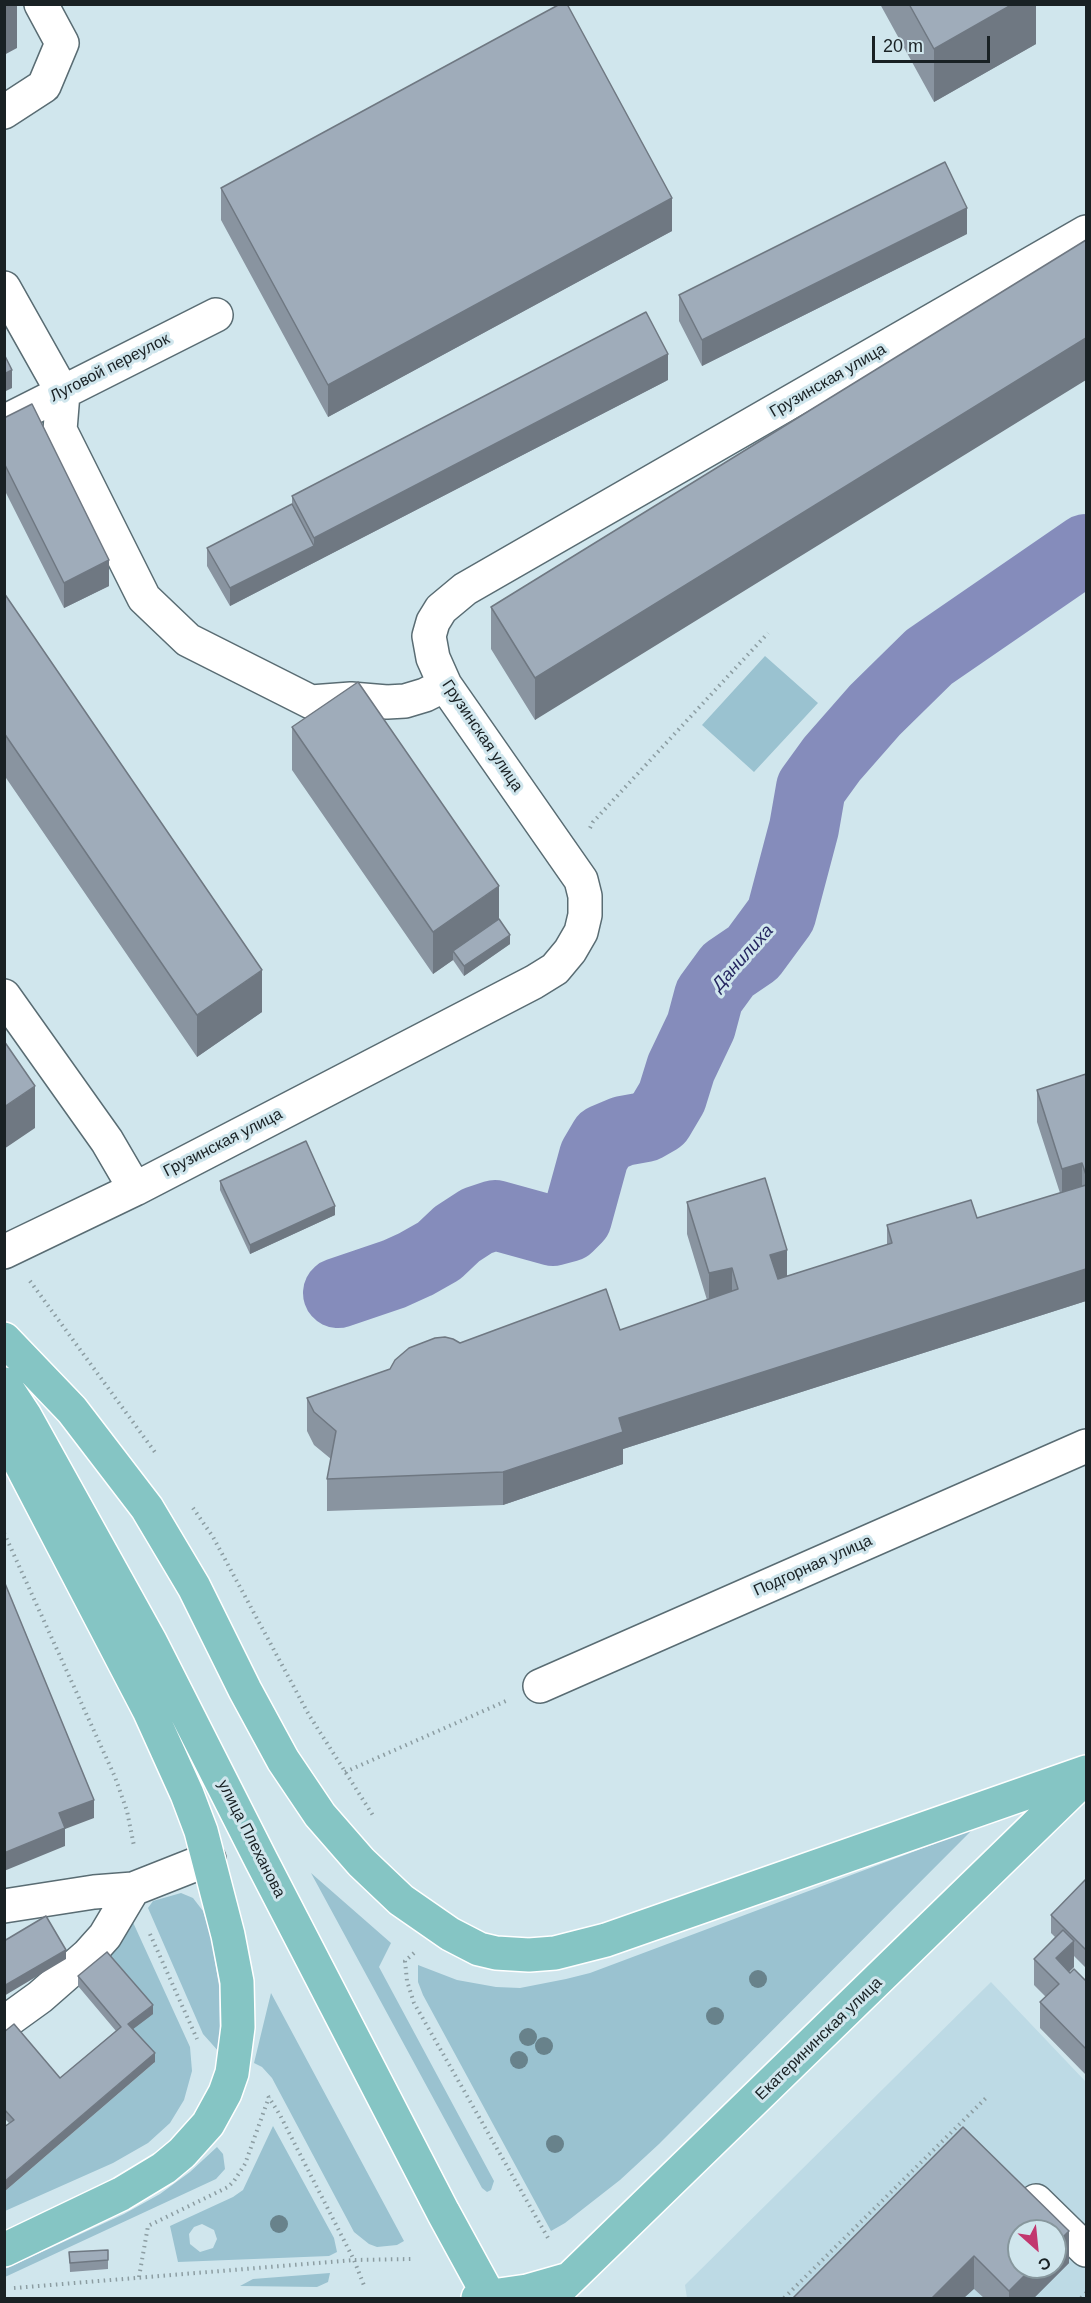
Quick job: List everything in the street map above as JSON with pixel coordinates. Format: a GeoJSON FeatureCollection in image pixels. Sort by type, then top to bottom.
{"type":"FeatureCollection","features":[{"type":"Feature","properties":{"kind":"main road"},"geometry":{"type":"LineString","coordinates":[[4,1339],[72,1410],[147,1508],[194,1587],[244,1690],[283,1760],[320,1815],[361,1863],[401,1900],[450,1934],[480,1949],[496,1953],[529,1955],[555,1953],[606,1940],[1086,1772]]}},
{"type":"Feature","properties":{"kind":"main road","name":"улица Плеханова"},"geometry":{"type":"LineString","coordinates":[[4,1384],[25,1416],[150,1641],[486,2298]]}},
{"type":"Feature","properties":{"kind":"main road"},"geometry":{"type":"LineString","coordinates":[[4,1432],[162,1737],[187,1794],[209,1859],[233,1957],[238,2010],[232,2073],[217,2110],[189,2146],[145,2181],[62,2224],[4,2250]]}},
{"type":"Feature","properties":{"kind":"main road","name":"Екатерининская улица"},"geometry":{"type":"LineString","coordinates":[[559,2289],[607,2245],[1086,1777]]}},
{"type":"Feature","properties":{"kind":"main road"},"geometry":{"type":"LineString","coordinates":[[486,2298],[527,2291],[559,2289]]}},
{"type":"Feature","properties":{"kind":"street"},"geometry":{"type":"LineString","coordinates":[[4,112],[44,86],[62,43],[41,4]]}},
{"type":"Feature","properties":{"kind":"street","name":"Грузинская улица"},"geometry":{"type":"LineString","coordinates":[[4,1252],[135,1189],[555,969],[581,932],[585,915],[585,896],[581,880],[445,685],[433,658],[429,636],[433,622],[441,609],[465,590],[1086,232]]}},
{"type":"Feature","properties":{"kind":"street"},"geometry":{"type":"LineString","coordinates":[[4,288],[63,393],[60,430],[144,598],[188,640],[311,702],[351,699],[405,701],[425,695],[445,685]]}},
{"type":"Feature","properties":{"kind":"street","name":"Луговой переулок"},"geometry":{"type":"LineString","coordinates":[[4,422],[216,315]]}},
{"type":"Feature","properties":{"kind":"street"},"geometry":{"type":"LineString","coordinates":[[4,996],[107,1141],[135,1189]]}},
{"type":"Feature","properties":{"kind":"street","name":"Подгорная улица"},"geometry":{"type":"LineString","coordinates":[[540,1686],[1086,1446]]}},
{"type":"Feature","properties":{"kind":"street"},"geometry":{"type":"LineString","coordinates":[[4,1906],[94,1892],[133,1889],[209,1859]]}},
{"type":"Feature","properties":{"kind":"street"},"geometry":{"type":"LineString","coordinates":[[4,2023],[40,1997],[88,1954],[105,1935],[133,1889]]}},
{"type":"Feature","properties":{"kind":"street"},"geometry":{"type":"LineString","coordinates":[[1018,2183],[1086,2250]]}},
{"type":"Feature","properties":{"kind":"path"},"geometry":{"type":"LineString","coordinates":[[573,868],[593,822],[768,633]]}},
{"type":"Feature","properties":{"kind":"path"},"geometry":{"type":"LineString","coordinates":[[4,1533],[115,1777],[127,1811],[134,1846]]}},
{"type":"Feature","properties":{"kind":"path"},"geometry":{"type":"LineString","coordinates":[[345,1772],[540,1686]]}},
{"type":"Feature","properties":{"kind":"path"},"geometry":{"type":"LineString","coordinates":[[147,1928],[198,2041]]}},
{"type":"Feature","properties":{"kind":"path"},"geometry":{"type":"LineString","coordinates":[[420,1948],[405,1961],[407,1981],[414,2003],[548,2238]]}},
{"type":"Feature","properties":{"kind":"path"},"geometry":{"type":"LineString","coordinates":[[262,2088],[269,2097],[354,2260],[365,2288]]}},
{"type":"Feature","properties":{"kind":"path"},"geometry":{"type":"LineString","coordinates":[[140,2277],[148,2226],[228,2187],[234,2181],[245,2164],[269,2097]]}},
{"type":"Feature","properties":{"kind":"path"},"geometry":{"type":"LineString","coordinates":[[784,2298],[987,2097]]}},
{"type":"Feature","properties":{"kind":"path"},"geometry":{"type":"LineString","coordinates":[[4,2289],[354,2260],[411,2259]]}},
{"type":"Feature","properties":{"kind":"path"},"geometry":{"type":"LineString","coordinates":[[1081,2298],[1086,2293]]}},
{"type":"Feature","properties":{"kind":"shaded area"},"geometry":{"type":"Polygon","coordinates":[[[765,656],[818,703],[754,772],[702,725],[765,656]]]}},
{"type":"Feature","properties":{"kind":"shaded area"},"geometry":{"type":"Polygon","coordinates":[[[979,1823],[659,2144],[620,2180],[565,2223],[551,2231],[423,1995],[418,1982],[418,1965],[457,1980],[496,1987],[520,1988],[590,1973],[934,1844],[979,1823]]]}},
{"type":"Feature","properties":{"kind":"shaded area"},"geometry":{"type":"Polygon","coordinates":[[[311,1873],[391,1943],[379,1967],[494,2181],[491,2190],[487,2192],[482,2188],[311,1873]]]}},
{"type":"Feature","properties":{"kind":"shaded area"},"geometry":{"type":"Polygon","coordinates":[[[181,1893],[193,1898],[203,1911],[211,1936],[219,1986],[220,2053],[203,2034],[148,1908],[153,1901],[181,1893]]]}},
{"type":"Feature","properties":{"kind":"shaded area"},"geometry":{"type":"Polygon","coordinates":[[[131,1918],[190,2047],[192,2071],[184,2100],[170,2123],[148,2143],[113,2163],[5,2211],[4,2192],[155,2062],[128,2033],[152,2014],[106,1955],[131,1918]]]}},
{"type":"Feature","properties":{"kind":"shaded area"},"geometry":{"type":"Polygon","coordinates":[[[991,1982],[1086,2082],[1086,2298],[687,2298],[685,2285],[991,1982]]]}},
{"type":"Feature","properties":{"kind":"shaded area"},"geometry":{"type":"Polygon","coordinates":[[[271,1993],[404,2241],[397,2245],[377,2247],[369,2244],[354,2232],[272,2078],[262,2067],[254,2063],[271,1993]]]}},
{"type":"Feature","properties":{"kind":"shaded area"},"geometry":{"type":"Polygon","coordinates":[[[273,2126],[334,2238],[337,2252],[329,2256],[178,2262],[170,2226],[233,2197],[243,2190],[273,2126]],[[202,2224],[194,2227],[189,2234],[190,2244],[200,2252],[213,2248],[217,2239],[214,2230],[202,2224]]]}},
{"type":"Feature","properties":{"kind":"shaded area"},"geometry":{"type":"Polygon","coordinates":[[[217,2147],[223,2154],[225,2169],[216,2179],[5,2277],[5,2269],[124,2214],[160,2194],[190,2172],[217,2147]]]}},
{"type":"Feature","properties":{"kind":"shaded area"},"geometry":{"type":"Polygon","coordinates":[[[330,2273],[328,2282],[317,2287],[240,2286],[253,2279],[330,2273]]]}},
{"type":"Feature","properties":{"kind":"building"},"geometry":{"type":"Polygon","coordinates":[[[560,4],[567,4],[672,198],[328,385],[221,188],[560,4]]]}},
{"type":"Feature","properties":{"kind":"building"},"geometry":{"type":"Polygon","coordinates":[[[909,4],[1013,4],[934,49],[909,4]]]}},
{"type":"Feature","properties":{"kind":"building"},"geometry":{"type":"Polygon","coordinates":[[[945,162],[967,208],[702,340],[679,295],[945,162]]]}},
{"type":"Feature","properties":{"kind":"building"},"geometry":{"type":"Polygon","coordinates":[[[1086,240],[1086,338],[535,678],[491,607],[1086,240]]]}},
{"type":"Feature","properties":{"kind":"building"},"geometry":{"type":"Polygon","coordinates":[[[646,312],[668,354],[314,538],[292,496],[646,312]]]}},
{"type":"Feature","properties":{"kind":"building"},"geometry":{"type":"Polygon","coordinates":[[[4,354],[12,370],[4,374],[4,354]]]}},
{"type":"Feature","properties":{"kind":"building"},"geometry":{"type":"Polygon","coordinates":[[[32,404],[109,560],[64,583],[4,463],[4,418],[32,404]]]}},
{"type":"Feature","properties":{"kind":"building"},"geometry":{"type":"Polygon","coordinates":[[[292,504],[314,546],[230,588],[207,548],[292,504]]]}},
{"type":"Feature","properties":{"kind":"building"},"geometry":{"type":"Polygon","coordinates":[[[4,593],[262,970],[197,1015],[4,733],[4,593]]]}},
{"type":"Feature","properties":{"kind":"building"},"geometry":{"type":"Polygon","coordinates":[[[358,682],[499,886],[433,932],[292,727],[358,682]]]}},
{"type":"Feature","properties":{"kind":"building"},"geometry":{"type":"Polygon","coordinates":[[[499,919],[510,935],[464,966],[453,951],[499,919]]]}},
{"type":"Feature","properties":{"kind":"building"},"geometry":{"type":"Polygon","coordinates":[[[4,1041],[35,1086],[4,1107],[4,1041]]]}},
{"type":"Feature","properties":{"kind":"building"},"geometry":{"type":"Polygon","coordinates":[[[1086,1074],[1086,1175],[1082,1163],[1062,1169],[1037,1090],[1086,1074]]]}},
{"type":"Feature","properties":{"kind":"building"},"geometry":{"type":"Polygon","coordinates":[[[306,1141],[335,1206],[250,1245],[220,1181],[306,1141]]]}},
{"type":"Feature","properties":{"kind":"building"},"geometry":{"type":"Polygon","coordinates":[[[765,1178],[787,1250],[770,1255],[778,1279],[892,1243],[887,1225],[971,1200],[977,1218],[1086,1185],[1086,1269],[619,1418],[623,1432],[503,1472],[327,1479],[336,1431],[314,1412],[307,1398],[390,1369],[395,1360],[409,1348],[435,1338],[445,1337],[460,1343],[606,1289],[620,1330],[738,1289],[732,1268],[709,1273],[687,1202],[765,1178]]]}},
{"type":"Feature","properties":{"kind":"building"},"geometry":{"type":"Polygon","coordinates":[[[4,1581],[94,1800],[59,1813],[65,1828],[4,1853],[4,1581]]]}},
{"type":"Feature","properties":{"kind":"building"},"geometry":{"type":"Polygon","coordinates":[[[1086,1879],[1086,1950],[1051,1915],[1086,1879]]]}},
{"type":"Feature","properties":{"kind":"building"},"geometry":{"type":"Polygon","coordinates":[[[46,1916],[66,1950],[4,1986],[4,1941],[46,1916]]]}},
{"type":"Feature","properties":{"kind":"building"},"geometry":{"type":"Polygon","coordinates":[[[1063,1930],[1074,1941],[1056,1958],[1070,1973],[1074,1969],[1086,1981],[1086,2049],[1040,2002],[1059,1984],[1034,1959],[1063,1930]]]}},
{"type":"Feature","properties":{"kind":"building"},"geometry":{"type":"Polygon","coordinates":[[[107,1952],[153,2005],[128,2024],[155,2053],[4,2182],[4,2127],[14,2120],[4,2109],[4,2032],[14,2024],[60,2078],[121,2027],[78,1976],[107,1952]]]}},
{"type":"Feature","properties":{"kind":"building"},"geometry":{"type":"Polygon","coordinates":[[[963,2127],[1057,2219],[1007,2219],[1007,2279],[1021,2279],[1009,2291],[974,2256],[932,2298],[793,2298],[963,2127]]]}},
{"type":"Feature","properties":{"kind":"building"},"geometry":{"type":"Polygon","coordinates":[[[108,2250],[108,2260],[70,2263],[69,2252],[108,2250]]]}},
{"type":"Feature","properties":{"kind":"waterway","name":"Данилиха"},"geometry":{"type":"LineString","coordinates":[[338,1293],[416,1264],[439,1251],[457,1234],[477,1221],[495,1215],[553,1231],[568,1227],[577,1218],[594,1156],[604,1139],[623,1131],[645,1127],[659,1119],[672,1097],[681,1068],[701,1026],[709,996],[728,970],[753,953],[781,915],[804,828],[811,788],[832,759],[875,710],[929,657],[1086,549]]}}]}
